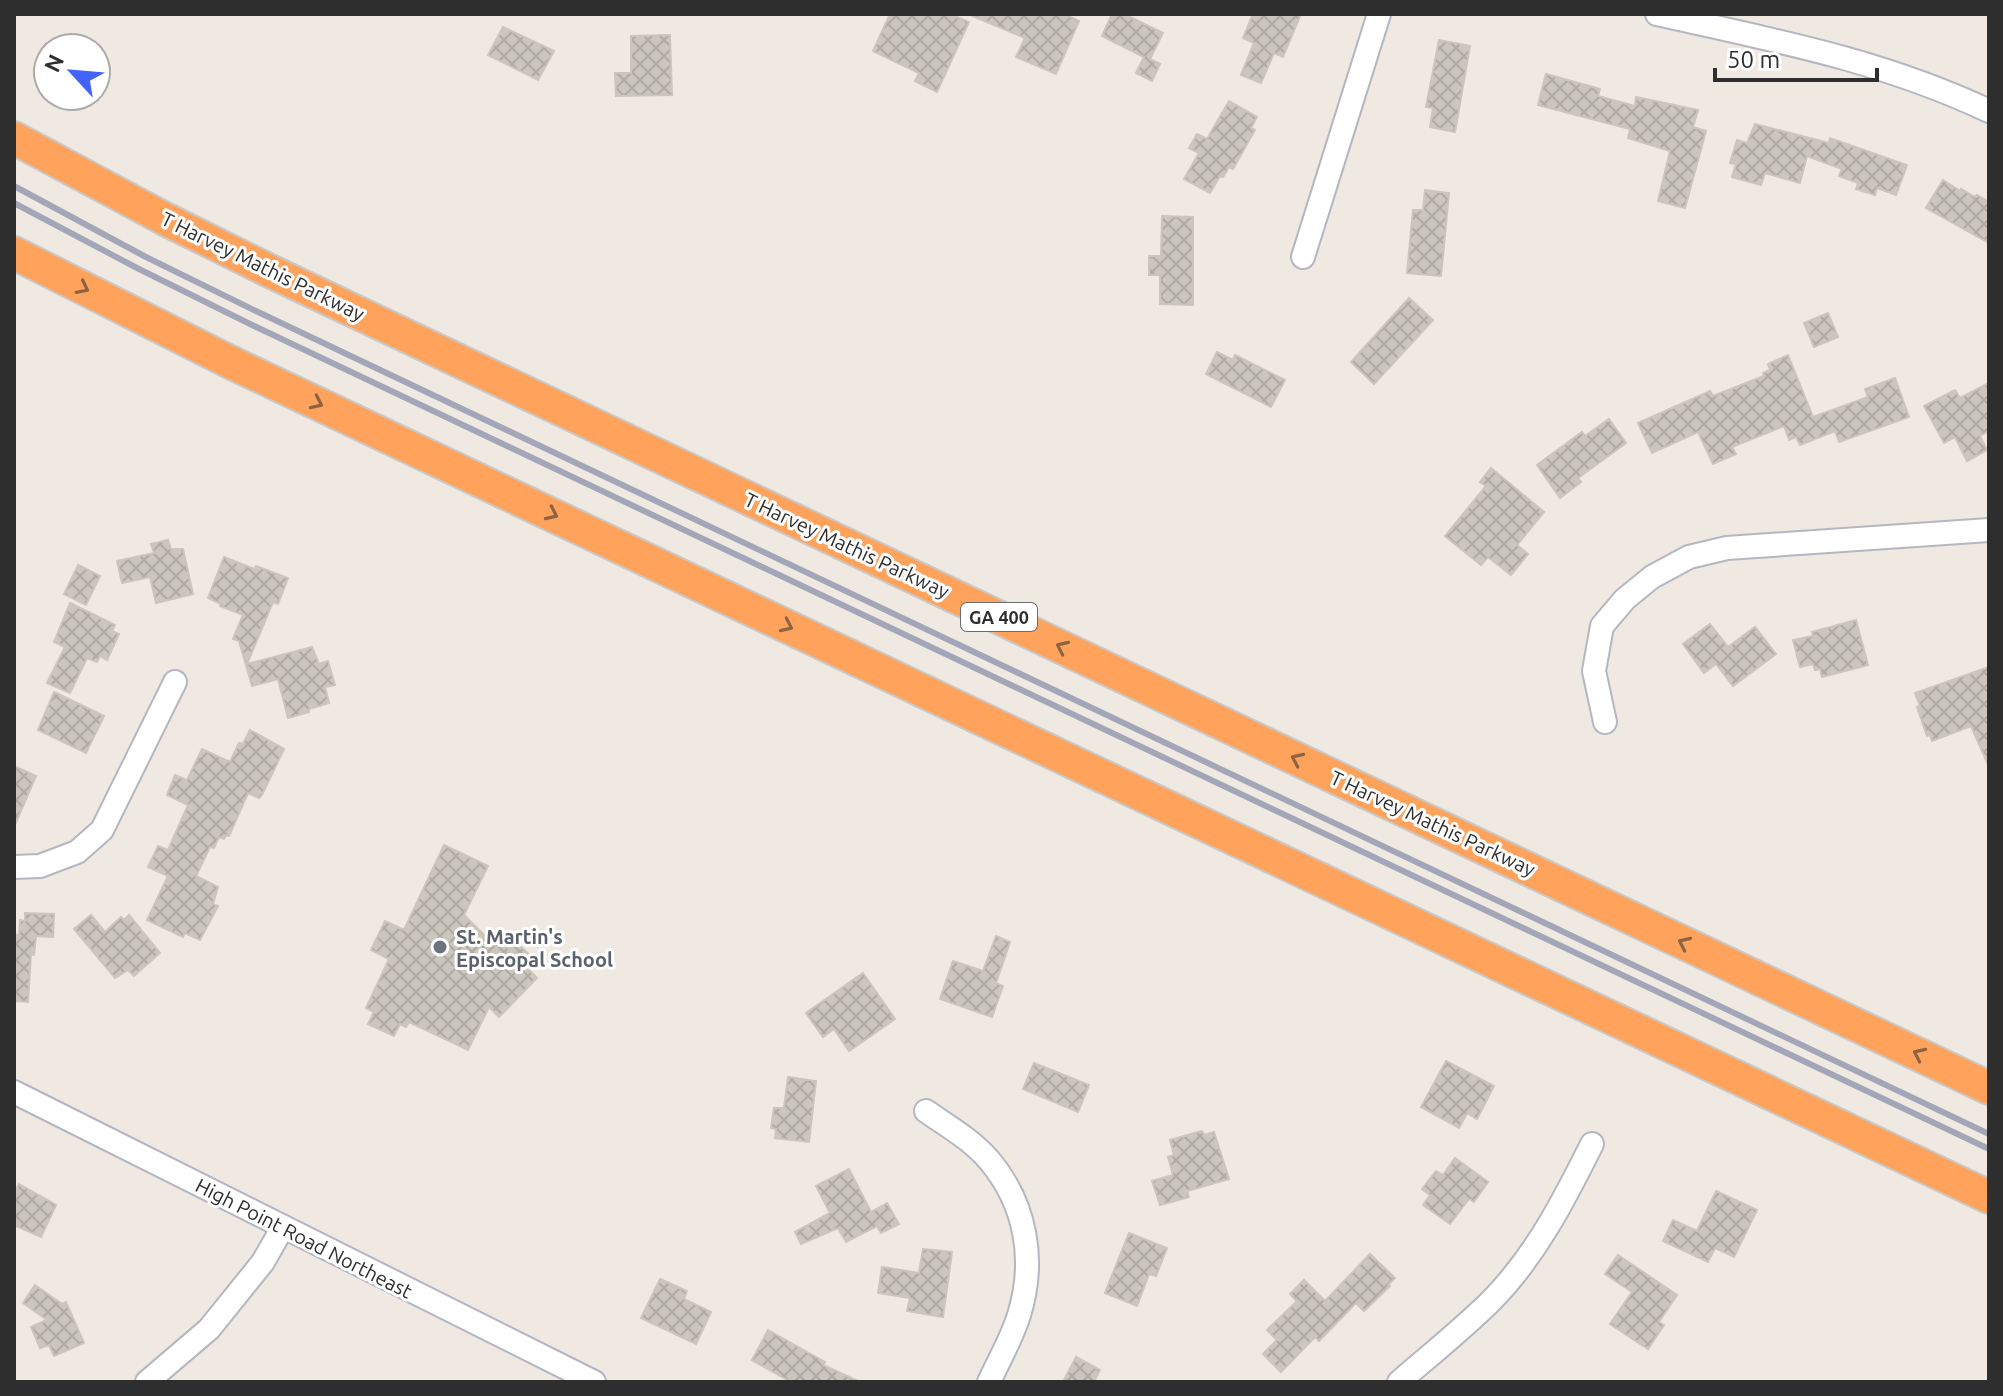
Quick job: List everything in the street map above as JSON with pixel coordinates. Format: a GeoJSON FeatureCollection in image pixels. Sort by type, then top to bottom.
{"type":"FeatureCollection","features":[{"type":"Feature","properties":{"kind":"highway","name":"T Harvey Mathis Parkway"},"geometry":{"type":"LineString","coordinates":[[14,138],[272,272],[1989,1088]]}},
{"type":"Feature","properties":{"kind":"highway"},"geometry":{"type":"LineString","coordinates":[[14,253],[230,362],[1989,1197]]}},
{"type":"Feature","properties":{"kind":"street"},"geometry":{"type":"LineString","coordinates":[[1303,257],[1379,14]]}},
{"type":"Feature","properties":{"kind":"street"},"geometry":{"type":"LineString","coordinates":[[1657,14],[1885,69],[1932,85],[1989,111]]}},
{"type":"Feature","properties":{"kind":"street"},"geometry":{"type":"LineString","coordinates":[[1605,722],[1594,671],[1602,626],[1625,599],[1652,577],[1689,557],[1727,548],[1989,530]]}},
{"type":"Feature","properties":{"kind":"street"},"geometry":{"type":"LineString","coordinates":[[14,867],[40,866],[77,852],[102,830],[175,682]]}},
{"type":"Feature","properties":{"kind":"street","name":"High Point Road Northeast"},"geometry":{"type":"LineString","coordinates":[[14,1092],[594,1382]]}},
{"type":"Feature","properties":{"kind":"street"},"geometry":{"type":"LineString","coordinates":[[926,1111],[968,1140],[988,1159],[1006,1184],[1021,1216],[1028,1256],[1025,1293],[1018,1319],[989,1382]]}},
{"type":"Feature","properties":{"kind":"street"},"geometry":{"type":"LineString","coordinates":[[1399,1382],[1493,1299],[1540,1241],[1561,1207],[1592,1144]]}},
{"type":"Feature","properties":{"kind":"street"},"geometry":{"type":"LineString","coordinates":[[147,1382],[209,1329],[263,1262],[283,1227]]}},
{"type":"Feature","properties":{"kind":"building"},"geometry":{"type":"Polygon","coordinates":[[[890,14],[950,14],[969,22],[937,92],[915,81],[919,73],[873,51],[890,14]]]}},
{"type":"Feature","properties":{"kind":"building"},"geometry":{"type":"Polygon","coordinates":[[[968,14],[1064,14],[1079,21],[1056,74],[1016,57],[1025,38],[968,14]]]}},
{"type":"Feature","properties":{"kind":"building"},"geometry":{"type":"Polygon","coordinates":[[[1112,14],[1124,14],[1163,33],[1150,59],[1160,64],[1152,81],[1136,73],[1144,57],[1102,36],[1112,14]]]}},
{"type":"Feature","properties":{"kind":"building"},"geometry":{"type":"Polygon","coordinates":[[[1253,14],[1301,14],[1283,57],[1274,53],[1261,83],[1241,75],[1254,43],[1243,38],[1253,14]]]}},
{"type":"Feature","properties":{"kind":"building"},"geometry":{"type":"Polygon","coordinates":[[[503,27],[554,51],[538,80],[488,55],[503,27]]]}},
{"type":"Feature","properties":{"kind":"building"},"geometry":{"type":"Polygon","coordinates":[[[670,35],[672,95],[616,96],[615,73],[631,73],[631,36],[670,35]]]}},
{"type":"Feature","properties":{"kind":"building"},"geometry":{"type":"Polygon","coordinates":[[[1439,40],[1470,46],[1455,132],[1430,127],[1433,108],[1426,107],[1439,40]]]}},
{"type":"Feature","properties":{"kind":"building"},"geometry":{"type":"Polygon","coordinates":[[[1546,74],[1600,89],[1598,96],[1635,106],[1636,97],[1698,110],[1693,127],[1706,131],[1685,208],[1658,201],[1670,151],[1628,138],[1630,129],[1538,105],[1546,74]]]}},
{"type":"Feature","properties":{"kind":"building"},"geometry":{"type":"Polygon","coordinates":[[[1229,101],[1257,117],[1251,128],[1255,130],[1233,169],[1229,167],[1223,177],[1220,176],[1210,193],[1184,179],[1199,153],[1189,148],[1197,134],[1207,139],[1229,101]]]}},
{"type":"Feature","properties":{"kind":"building"},"geometry":{"type":"Polygon","coordinates":[[[1755,124],[1829,143],[1830,138],[1907,165],[1896,195],[1877,188],[1875,195],[1856,189],[1858,183],[1839,176],[1842,169],[1807,156],[1800,183],[1765,173],[1761,185],[1732,177],[1736,164],[1730,163],[1737,140],[1747,143],[1755,124]]]}},
{"type":"Feature","properties":{"kind":"building"},"geometry":{"type":"Polygon","coordinates":[[[1943,180],[1960,191],[1989,202],[1989,243],[1926,208],[1943,180]]]}},
{"type":"Feature","properties":{"kind":"building"},"geometry":{"type":"Polygon","coordinates":[[[1425,190],[1449,193],[1441,276],[1407,273],[1413,210],[1423,210],[1425,190]]]}},
{"type":"Feature","properties":{"kind":"building"},"geometry":{"type":"Polygon","coordinates":[[[1162,216],[1193,217],[1193,305],[1160,304],[1160,275],[1149,275],[1149,256],[1161,256],[1162,216]]]}},
{"type":"Feature","properties":{"kind":"building"},"geometry":{"type":"Polygon","coordinates":[[[1409,298],[1433,320],[1374,384],[1351,362],[1409,298]]]}},
{"type":"Feature","properties":{"kind":"building"},"geometry":{"type":"Polygon","coordinates":[[[1828,313],[1838,337],[1814,347],[1804,323],[1828,313]]]}},
{"type":"Feature","properties":{"kind":"building"},"geometry":{"type":"Polygon","coordinates":[[[1217,352],[1233,360],[1235,355],[1285,380],[1271,407],[1206,374],[1217,352]]]}},
{"type":"Feature","properties":{"kind":"building"},"geometry":{"type":"Polygon","coordinates":[[[1788,355],[1813,417],[1868,397],[1865,389],[1895,378],[1909,417],[1839,442],[1835,431],[1800,445],[1796,437],[1789,440],[1784,426],[1732,447],[1736,454],[1713,464],[1698,432],[1652,453],[1638,423],[1710,391],[1713,396],[1764,376],[1763,373],[1770,370],[1768,364],[1788,355]]]}},
{"type":"Feature","properties":{"kind":"building"},"geometry":{"type":"Polygon","coordinates":[[[1989,383],[1989,431],[1980,436],[1987,450],[1967,461],[1955,437],[1944,443],[1924,406],[1955,390],[1960,398],[1989,383]]]}},
{"type":"Feature","properties":{"kind":"building"},"geometry":{"type":"Polygon","coordinates":[[[1609,419],[1626,443],[1578,478],[1581,482],[1560,498],[1537,465],[1582,432],[1585,436],[1609,419]]]}},
{"type":"Feature","properties":{"kind":"building"},"geometry":{"type":"Polygon","coordinates":[[[1491,468],[1544,512],[1517,545],[1528,554],[1511,575],[1488,557],[1481,565],[1445,536],[1486,486],[1480,482],[1491,468]]]}},
{"type":"Feature","properties":{"kind":"building"},"geometry":{"type":"Polygon","coordinates":[[[168,540],[171,549],[183,549],[193,594],[156,603],[150,577],[122,583],[117,561],[154,553],[151,544],[168,540]]]}},
{"type":"Feature","properties":{"kind":"building"},"geometry":{"type":"Polygon","coordinates":[[[224,557],[288,578],[278,604],[273,602],[247,664],[312,647],[319,664],[328,661],[335,685],[325,687],[329,703],[288,718],[278,679],[252,686],[239,641],[233,639],[243,615],[208,598],[224,557]]]}},
{"type":"Feature","properties":{"kind":"building"},"geometry":{"type":"Polygon","coordinates":[[[78,565],[100,576],[86,605],[64,594],[78,565]]]}},
{"type":"Feature","properties":{"kind":"building"},"geometry":{"type":"Polygon","coordinates":[[[70,603],[115,625],[112,631],[119,634],[107,660],[100,656],[97,662],[87,658],[70,693],[47,683],[65,647],[54,642],[70,603]]]}},
{"type":"Feature","properties":{"kind":"building"},"geometry":{"type":"Polygon","coordinates":[[[1856,620],[1868,665],[1822,677],[1820,669],[1815,670],[1813,664],[1800,667],[1793,640],[1856,620]]]}},
{"type":"Feature","properties":{"kind":"building"},"geometry":{"type":"Polygon","coordinates":[[[1710,624],[1728,647],[1755,627],[1776,654],[1733,686],[1716,664],[1704,673],[1683,644],[1710,624]]]}},
{"type":"Feature","properties":{"kind":"building"},"geometry":{"type":"Polygon","coordinates":[[[1989,667],[1989,767],[1971,726],[1932,741],[1930,735],[1927,736],[1915,693],[1989,667]]]}},
{"type":"Feature","properties":{"kind":"building"},"geometry":{"type":"Polygon","coordinates":[[[54,692],[104,716],[86,753],[38,730],[54,692]]]}},
{"type":"Feature","properties":{"kind":"building"},"geometry":{"type":"Polygon","coordinates":[[[250,730],[284,749],[262,795],[259,798],[248,793],[229,836],[226,835],[224,839],[219,837],[214,848],[210,847],[196,876],[218,887],[213,904],[218,906],[200,940],[185,933],[183,937],[147,920],[168,876],[148,867],[158,846],[168,850],[188,805],[167,795],[175,775],[187,780],[202,749],[230,762],[239,743],[243,744],[250,730]]]}},
{"type":"Feature","properties":{"kind":"building"},"geometry":{"type":"Polygon","coordinates":[[[14,766],[36,776],[14,827],[14,766]]]}},
{"type":"Feature","properties":{"kind":"building","name":"St. Martin's Episcopal School"},"geometry":{"type":"Polygon","coordinates":[[[444,845],[488,866],[464,915],[494,945],[500,939],[509,949],[516,942],[535,960],[527,968],[537,978],[499,1017],[489,1007],[468,1050],[409,1022],[406,1027],[400,1024],[394,1036],[368,1024],[374,1012],[366,1008],[389,959],[371,950],[385,921],[404,930],[444,845]]]}},
{"type":"Feature","properties":{"kind":"building"},"geometry":{"type":"Polygon","coordinates":[[[25,913],[54,914],[53,937],[36,936],[34,955],[31,954],[28,1002],[14,1001],[14,935],[19,935],[20,920],[25,921],[25,913]]]}},
{"type":"Feature","properties":{"kind":"building"},"geometry":{"type":"Polygon","coordinates":[[[91,915],[105,932],[121,917],[124,920],[129,915],[160,953],[134,976],[128,970],[115,978],[74,929],[91,915]]]}},
{"type":"Feature","properties":{"kind":"building"},"geometry":{"type":"Polygon","coordinates":[[[996,936],[1010,942],[996,983],[1003,986],[992,1017],[940,999],[953,961],[983,971],[996,936]]]}},
{"type":"Feature","properties":{"kind":"building"},"geometry":{"type":"Polygon","coordinates":[[[863,973],[895,1019],[849,1051],[834,1029],[823,1037],[806,1013],[863,973]]]}},
{"type":"Feature","properties":{"kind":"building"},"geometry":{"type":"Polygon","coordinates":[[[1446,1061],[1494,1086],[1477,1119],[1467,1113],[1459,1128],[1421,1107],[1446,1061]]]}},
{"type":"Feature","properties":{"kind":"building"},"geometry":{"type":"Polygon","coordinates":[[[1034,1063],[1089,1085],[1078,1112],[1023,1089],[1034,1063]]]}},
{"type":"Feature","properties":{"kind":"building"},"geometry":{"type":"Polygon","coordinates":[[[788,1077],[816,1081],[809,1142],[775,1138],[776,1129],[771,1128],[774,1108],[784,1108],[788,1077]]]}},
{"type":"Feature","properties":{"kind":"building"},"geometry":{"type":"Polygon","coordinates":[[[1202,1131],[1204,1135],[1214,1132],[1229,1179],[1187,1191],[1189,1197],[1160,1205],[1152,1181],[1173,1175],[1168,1157],[1174,1155],[1170,1140],[1202,1131]]]}},
{"type":"Feature","properties":{"kind":"building"},"geometry":{"type":"Polygon","coordinates":[[[1455,1158],[1488,1182],[1474,1202],[1469,1199],[1450,1224],[1423,1205],[1430,1195],[1422,1189],[1436,1171],[1443,1175],[1455,1158]]]}},
{"type":"Feature","properties":{"kind":"building"},"geometry":{"type":"Polygon","coordinates":[[[849,1169],[871,1212],[887,1203],[899,1224],[881,1233],[877,1226],[846,1242],[838,1228],[801,1244],[795,1232],[830,1213],[816,1186],[849,1169]]]}},
{"type":"Feature","properties":{"kind":"building"},"geometry":{"type":"Polygon","coordinates":[[[19,1184],[56,1205],[41,1237],[14,1225],[14,1194],[19,1184]]]}},
{"type":"Feature","properties":{"kind":"building"},"geometry":{"type":"Polygon","coordinates":[[[1716,1191],[1757,1210],[1734,1257],[1715,1248],[1708,1262],[1663,1241],[1673,1220],[1697,1231],[1716,1191]]]}},
{"type":"Feature","properties":{"kind":"building"},"geometry":{"type":"Polygon","coordinates":[[[1129,1233],[1167,1248],[1156,1276],[1149,1274],[1137,1306],[1105,1293],[1129,1233]]]}},
{"type":"Feature","properties":{"kind":"building"},"geometry":{"type":"Polygon","coordinates":[[[923,1249],[952,1252],[943,1317],[907,1311],[910,1298],[878,1293],[882,1267],[919,1273],[923,1249]]]}},
{"type":"Feature","properties":{"kind":"building"},"geometry":{"type":"Polygon","coordinates":[[[1370,1254],[1395,1278],[1390,1286],[1364,1311],[1356,1303],[1319,1341],[1315,1337],[1281,1372],[1263,1354],[1277,1340],[1267,1330],[1297,1301],[1290,1294],[1304,1280],[1325,1301],[1370,1254]]]}},
{"type":"Feature","properties":{"kind":"building"},"geometry":{"type":"Polygon","coordinates":[[[1618,1255],[1677,1295],[1659,1322],[1664,1325],[1648,1349],[1610,1324],[1632,1292],[1605,1274],[1618,1255]]]}},
{"type":"Feature","properties":{"kind":"building"},"geometry":{"type":"Polygon","coordinates":[[[660,1279],[687,1291],[684,1299],[711,1312],[696,1344],[641,1318],[660,1279]]]}},
{"type":"Feature","properties":{"kind":"building"},"geometry":{"type":"Polygon","coordinates":[[[35,1285],[62,1304],[66,1302],[84,1343],[54,1356],[49,1345],[40,1348],[31,1327],[47,1320],[23,1303],[35,1285]]]}},
{"type":"Feature","properties":{"kind":"building"},"geometry":{"type":"Polygon","coordinates":[[[768,1330],[825,1362],[823,1365],[860,1382],[791,1382],[752,1360],[768,1330]]]}},
{"type":"Feature","properties":{"kind":"building"},"geometry":{"type":"Polygon","coordinates":[[[1076,1357],[1100,1370],[1094,1382],[1063,1382],[1076,1357]]]}},
{"type":"Feature","properties":{"kind":"railway"},"geometry":{"type":"LineString","coordinates":[[14,186],[144,256],[256,311],[1989,1134]]}},
{"type":"Feature","properties":{"kind":"railway"},"geometry":{"type":"LineString","coordinates":[[14,203],[250,324],[1989,1149]]}},
{"type":"Feature","properties":{"kind":"place","name":"St. Martin's Episcopal School"},"geometry":{"type":"Point","coordinates":[440,947]}}]}
